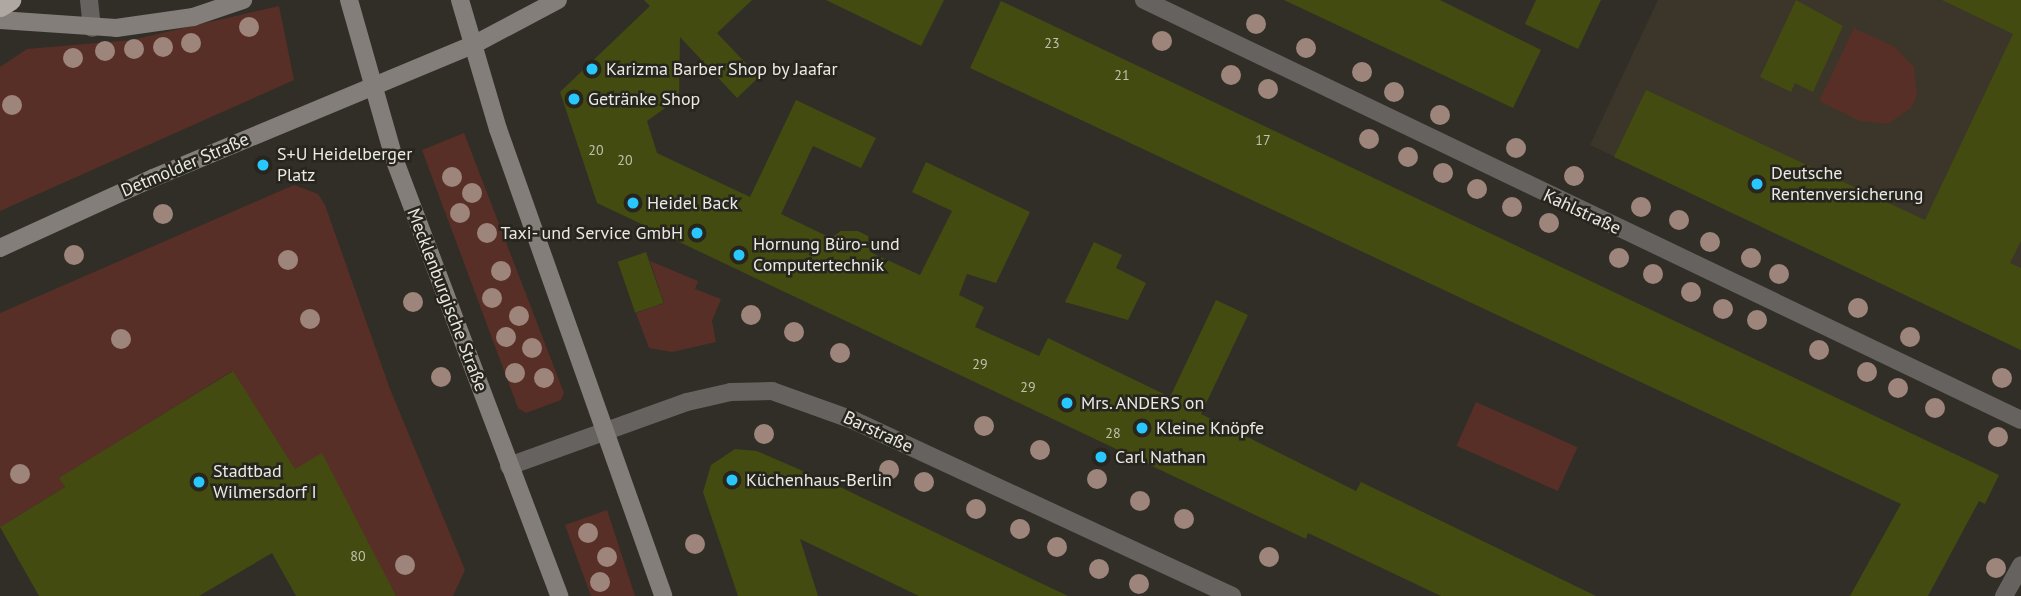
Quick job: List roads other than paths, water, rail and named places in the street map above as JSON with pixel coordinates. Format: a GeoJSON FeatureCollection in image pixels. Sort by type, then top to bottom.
{"type":"FeatureCollection","features":[{"type":"Feature","properties":{"kind":"highway"},"geometry":{"type":"LineString","coordinates":[[0,6],[9,0]]}},
{"type":"Feature","properties":{"kind":"main road"},"geometry":{"type":"LineString","coordinates":[[0,20],[92,28],[193,17],[243,0]]}},
{"type":"Feature","properties":{"kind":"main road","name":"Mecklenburgische Straße"},"geometry":{"type":"LineString","coordinates":[[349,0],[372,88],[559,596]]}},
{"type":"Feature","properties":{"kind":"main road"},"geometry":{"type":"LineString","coordinates":[[460,0],[473,46],[663,596]]}},
{"type":"Feature","properties":{"kind":"main road","name":"Detmolder Straße"},"geometry":{"type":"LineString","coordinates":[[0,248],[153,177],[473,46],[558,0]]}},
{"type":"Feature","properties":{"kind":"street"},"geometry":{"type":"LineString","coordinates":[[89,0],[92,28]]}},
{"type":"Feature","properties":{"kind":"street","name":"Kahlstraße"},"geometry":{"type":"LineString","coordinates":[[1144,0],[1167,5],[2021,420]]}},
{"type":"Feature","properties":{"kind":"street","name":"Barstraße"},"geometry":{"type":"LineString","coordinates":[[509,466],[687,402],[731,392],[772,391],[853,420],[1232,596]]}},
{"type":"Feature","properties":{"kind":"street"},"geometry":{"type":"LineString","coordinates":[[2004,596],[2021,565]]}},
{"type":"Feature","properties":{"kind":"place","name":"Karizma Barber Shop by Jaafar"},"geometry":{"type":"Point","coordinates":[592,69]}},
{"type":"Feature","properties":{"kind":"place","name":"Getränke Shop"},"geometry":{"type":"Point","coordinates":[574,99]}},
{"type":"Feature","properties":{"kind":"place","name":"S+U Heidelberger Platz"},"geometry":{"type":"Point","coordinates":[263,165]}},
{"type":"Feature","properties":{"kind":"place","name":"Deutsche Rentenversicherung"},"geometry":{"type":"Point","coordinates":[1757,184]}},
{"type":"Feature","properties":{"kind":"place","name":"Heidel Back"},"geometry":{"type":"Point","coordinates":[633,203]}},
{"type":"Feature","properties":{"kind":"place","name":"Taxi- und Service GmbH"},"geometry":{"type":"Point","coordinates":[697,233]}},
{"type":"Feature","properties":{"kind":"place","name":"Hornung Büro- und Computertechnik"},"geometry":{"type":"Point","coordinates":[739,255]}},
{"type":"Feature","properties":{"kind":"place","name":"Mrs. ANDERS on"},"geometry":{"type":"Point","coordinates":[1067,403]}},
{"type":"Feature","properties":{"kind":"place","name":"Kleine Knöpfe"},"geometry":{"type":"Point","coordinates":[1142,428]}},
{"type":"Feature","properties":{"kind":"place","name":"Carl Nathan"},"geometry":{"type":"Point","coordinates":[1101,457]}},
{"type":"Feature","properties":{"kind":"place","name":"Küchenhaus-Berlin"},"geometry":{"type":"Point","coordinates":[732,480]}},
{"type":"Feature","properties":{"kind":"place","name":"Stadtbad Wilmersdorf I"},"geometry":{"type":"Point","coordinates":[199,482]}}]}
